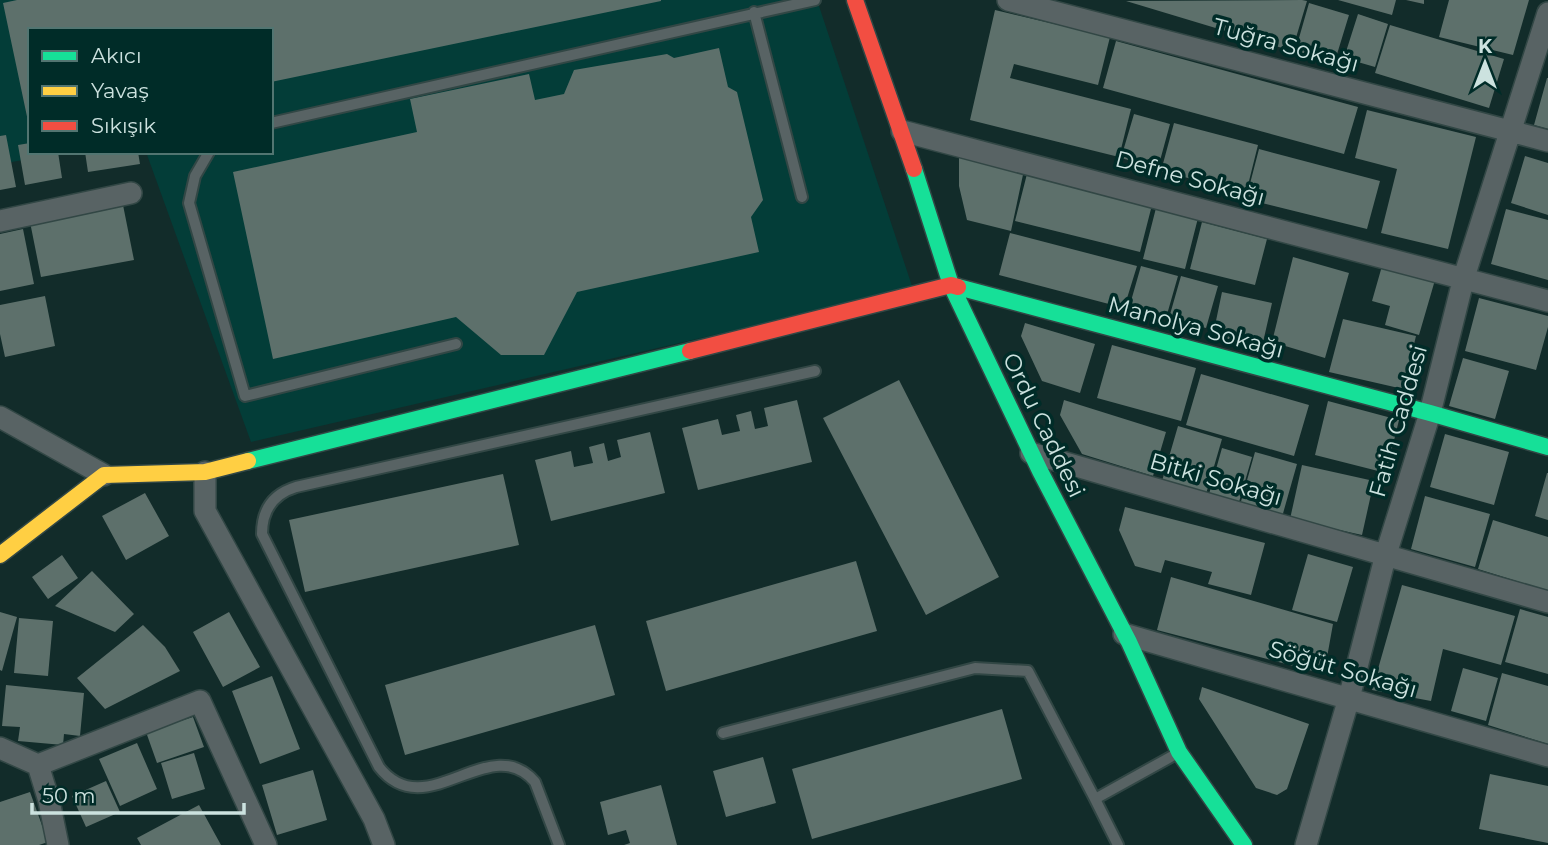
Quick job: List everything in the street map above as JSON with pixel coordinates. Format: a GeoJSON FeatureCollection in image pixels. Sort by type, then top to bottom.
{"type":"FeatureCollection","features":[{"type":"Feature","properties":{"kind":"street","name":"Ordu Caddesi"},"geometry":{"type":"LineString","coordinates":[[855,0],[902,131],[951,285],[1031,453],[1124,634],[1179,752],[1244,845]]}},
{"type":"Feature","properties":{"kind":"street","name":"Tuğra Sokağı"},"geometry":{"type":"LineString","coordinates":[[1008,0],[1548,141]]}},
{"type":"Feature","properties":{"kind":"street","name":"Fatih Caddesi"},"geometry":{"type":"LineString","coordinates":[[1306,845],[1349,698],[1386,554],[1430,413],[1464,277],[1548,13]]}},
{"type":"Feature","properties":{"kind":"street","name":"Defne Sokağı"},"geometry":{"type":"LineString","coordinates":[[902,131],[1548,301]]}},
{"type":"Feature","properties":{"kind":"street"},"geometry":{"type":"LineString","coordinates":[[0,221],[131,193]]}},
{"type":"Feature","properties":{"kind":"street","name":"Manolya Sokağı"},"geometry":{"type":"LineString","coordinates":[[951,285],[1548,447]]}},
{"type":"Feature","properties":{"kind":"street"},"geometry":{"type":"LineString","coordinates":[[0,416],[104,475],[205,472],[951,285]]}},
{"type":"Feature","properties":{"kind":"street","name":"Bitki Sokağı"},"geometry":{"type":"LineString","coordinates":[[1031,453],[1548,602]]}},
{"type":"Feature","properties":{"kind":"street"},"geometry":{"type":"LineString","coordinates":[[205,472],[205,511],[374,819],[384,845]]}},
{"type":"Feature","properties":{"kind":"street"},"geometry":{"type":"LineString","coordinates":[[0,555],[104,475]]}},
{"type":"Feature","properties":{"kind":"street","name":"Söğüt Sokağı"},"geometry":{"type":"LineString","coordinates":[[1124,634],[1548,756]]}},
{"type":"Feature","properties":{"kind":"street"},"geometry":{"type":"LineString","coordinates":[[0,748],[38,765],[200,701],[266,845]]}},
{"type":"Feature","properties":{"kind":"street"},"geometry":{"type":"LineString","coordinates":[[38,765],[58,845]]}},
{"type":"Feature","properties":{"kind":"lane"},"geometry":{"type":"LineString","coordinates":[[273,123],[815,0]]}},
{"type":"Feature","properties":{"kind":"lane"},"geometry":{"type":"LineString","coordinates":[[754,12],[802,197]]}},
{"type":"Feature","properties":{"kind":"lane"},"geometry":{"type":"LineString","coordinates":[[208,154],[195,176],[189,203],[245,396],[456,344]]}},
{"type":"Feature","properties":{"kind":"lane"},"geometry":{"type":"LineString","coordinates":[[559,845],[535,782],[529,775],[513,766],[495,766],[420,788],[397,783],[387,776],[373,754],[262,534],[265,510],[279,494],[296,487],[815,371]]}},
{"type":"Feature","properties":{"kind":"lane"},"geometry":{"type":"LineString","coordinates":[[723,733],[975,668],[1028,671],[1118,845]]}},
{"type":"Feature","properties":{"kind":"lane"},"geometry":{"type":"LineString","coordinates":[[1095,799],[1179,752]]}},
{"type":"Feature","properties":{"kind":"shaded area"},"geometry":{"type":"Polygon","coordinates":[[[0,0],[817,0],[913,289],[251,442],[147,154],[273,154],[273,28],[28,28],[28,154],[58,154],[0,164],[0,0]]]}},
{"type":"Feature","properties":{"kind":"building"},"geometry":{"type":"Polygon","coordinates":[[[17,0],[661,0],[273,82],[273,28],[28,28],[28,121],[3,3],[17,0]]]}},
{"type":"Feature","properties":{"kind":"building"},"geometry":{"type":"Polygon","coordinates":[[[1338,0],[1396,0],[1392,15],[1338,0]]]}},
{"type":"Feature","properties":{"kind":"building"},"geometry":{"type":"Polygon","coordinates":[[[1406,0],[1424,0],[1424,4],[1406,0]]]}},
{"type":"Feature","properties":{"kind":"building"},"geometry":{"type":"Polygon","coordinates":[[[1449,0],[1529,0],[1513,55],[1439,37],[1449,0]]]}},
{"type":"Feature","properties":{"kind":"building"},"geometry":{"type":"Polygon","coordinates":[[[1126,1],[1307,1],[1292,51],[1126,1]]]}},
{"type":"Feature","properties":{"kind":"building"},"geometry":{"type":"Polygon","coordinates":[[[1309,3],[1349,15],[1334,64],[1295,52],[1309,3]]]}},
{"type":"Feature","properties":{"kind":"building"},"geometry":{"type":"Polygon","coordinates":[[[995,10],[1110,37],[1098,85],[1014,64],[1010,78],[1131,109],[1119,157],[970,120],[995,10]]]}},
{"type":"Feature","properties":{"kind":"building"},"geometry":{"type":"Polygon","coordinates":[[[1358,14],[1388,24],[1375,67],[1344,58],[1358,14]]]}},
{"type":"Feature","properties":{"kind":"building"},"geometry":{"type":"Polygon","coordinates":[[[1390,25],[1504,59],[1489,108],[1375,73],[1390,25]]]}},
{"type":"Feature","properties":{"kind":"building"},"geometry":{"type":"Polygon","coordinates":[[[1116,41],[1358,107],[1344,154],[1103,88],[1116,41]]]}},
{"type":"Feature","properties":{"kind":"building"},"geometry":{"type":"Polygon","coordinates":[[[719,48],[728,87],[737,92],[763,200],[751,217],[759,252],[577,292],[544,355],[501,355],[456,317],[273,359],[233,172],[417,132],[410,99],[529,74],[535,100],[564,94],[574,70],[667,54],[674,58],[719,48]]]}},
{"type":"Feature","properties":{"kind":"building"},"geometry":{"type":"Polygon","coordinates":[[[1548,78],[1548,129],[1534,125],[1548,78]]]}},
{"type":"Feature","properties":{"kind":"building"},"geometry":{"type":"Polygon","coordinates":[[[1367,110],[1476,137],[1448,249],[1381,233],[1397,169],[1355,158],[1367,110]]]}},
{"type":"Feature","properties":{"kind":"building"},"geometry":{"type":"Polygon","coordinates":[[[1134,114],[1170,124],[1158,168],[1121,158],[1134,114]]]}},
{"type":"Feature","properties":{"kind":"building"},"geometry":{"type":"Polygon","coordinates":[[[1174,123],[1258,145],[1246,193],[1161,171],[1174,123]]]}},
{"type":"Feature","properties":{"kind":"building"},"geometry":{"type":"Polygon","coordinates":[[[6,135],[16,187],[0,190],[0,136],[6,135]]]}},
{"type":"Feature","properties":{"kind":"building"},"geometry":{"type":"Polygon","coordinates":[[[28,143],[28,154],[58,154],[62,178],[25,185],[18,145],[28,143]]]}},
{"type":"Feature","properties":{"kind":"building"},"geometry":{"type":"Polygon","coordinates":[[[1259,149],[1380,181],[1367,229],[1246,199],[1259,149]]]}},
{"type":"Feature","properties":{"kind":"building"},"geometry":{"type":"Polygon","coordinates":[[[85,154],[138,154],[140,164],[88,172],[85,154]]]}},
{"type":"Feature","properties":{"kind":"building"},"geometry":{"type":"Polygon","coordinates":[[[959,156],[1024,170],[1011,231],[967,220],[959,186],[959,156]]]}},
{"type":"Feature","properties":{"kind":"building"},"geometry":{"type":"Polygon","coordinates":[[[1525,156],[1548,163],[1548,215],[1511,203],[1525,156]]]}},
{"type":"Feature","properties":{"kind":"building"},"geometry":{"type":"Polygon","coordinates":[[[1028,170],[1153,201],[1140,252],[1015,221],[1028,170]]]}},
{"type":"Feature","properties":{"kind":"building"},"geometry":{"type":"Polygon","coordinates":[[[122,200],[134,260],[41,277],[29,217],[122,200]]]}},
{"type":"Feature","properties":{"kind":"building"},"geometry":{"type":"Polygon","coordinates":[[[1156,208],[1198,218],[1185,269],[1143,259],[1156,208]]]}},
{"type":"Feature","properties":{"kind":"building"},"geometry":{"type":"Polygon","coordinates":[[[1506,209],[1548,220],[1548,280],[1491,264],[1506,209]]]}},
{"type":"Feature","properties":{"kind":"building"},"geometry":{"type":"Polygon","coordinates":[[[1202,222],[1267,239],[1255,285],[1190,269],[1202,222]]]}},
{"type":"Feature","properties":{"kind":"building"},"geometry":{"type":"Polygon","coordinates":[[[23,229],[34,284],[0,291],[0,234],[23,229]]]}},
{"type":"Feature","properties":{"kind":"building"},"geometry":{"type":"Polygon","coordinates":[[[1010,233],[1137,266],[1124,308],[999,275],[1010,233]]]}},
{"type":"Feature","properties":{"kind":"building"},"geometry":{"type":"Polygon","coordinates":[[[1293,257],[1349,273],[1325,358],[1272,342],[1293,257]]]}},
{"type":"Feature","properties":{"kind":"building"},"geometry":{"type":"Polygon","coordinates":[[[1141,266],[1178,276],[1166,318],[1129,308],[1141,266]]]}},
{"type":"Feature","properties":{"kind":"building"},"geometry":{"type":"Polygon","coordinates":[[[1382,266],[1435,280],[1419,335],[1385,325],[1390,306],[1372,301],[1382,266]]]}},
{"type":"Feature","properties":{"kind":"building"},"geometry":{"type":"Polygon","coordinates":[[[1181,276],[1218,286],[1206,328],[1169,318],[1181,276]]]}},
{"type":"Feature","properties":{"kind":"building"},"geometry":{"type":"Polygon","coordinates":[[[1222,292],[1272,303],[1261,351],[1212,340],[1222,292]]]}},
{"type":"Feature","properties":{"kind":"building"},"geometry":{"type":"Polygon","coordinates":[[[45,296],[55,346],[5,357],[0,334],[0,305],[45,296]]]}},
{"type":"Feature","properties":{"kind":"building"},"geometry":{"type":"Polygon","coordinates":[[[1479,298],[1548,316],[1548,327],[1536,370],[1465,351],[1479,298]]]}},
{"type":"Feature","properties":{"kind":"building"},"geometry":{"type":"Polygon","coordinates":[[[1343,319],[1416,336],[1403,389],[1329,372],[1343,319]]]}},
{"type":"Feature","properties":{"kind":"building"},"geometry":{"type":"Polygon","coordinates":[[[1025,323],[1095,344],[1080,393],[1042,381],[1021,336],[1025,323]]]}},
{"type":"Feature","properties":{"kind":"building"},"geometry":{"type":"Polygon","coordinates":[[[1112,345],[1196,368],[1181,421],[1097,398],[1112,345]]]}},
{"type":"Feature","properties":{"kind":"building"},"geometry":{"type":"Polygon","coordinates":[[[1463,358],[1509,371],[1495,419],[1449,406],[1463,358]]]}},
{"type":"Feature","properties":{"kind":"building"},"geometry":{"type":"Polygon","coordinates":[[[1201,374],[1309,405],[1294,456],[1186,425],[1201,374]]]}},
{"type":"Feature","properties":{"kind":"building"},"geometry":{"type":"Polygon","coordinates":[[[899,380],[999,577],[926,615],[823,418],[899,380]]]}},
{"type":"Feature","properties":{"kind":"building"},"geometry":{"type":"Polygon","coordinates":[[[797,400],[812,462],[698,490],[682,428],[718,419],[722,435],[740,431],[736,415],[751,411],[755,429],[768,426],[764,408],[797,400]]]}},
{"type":"Feature","properties":{"kind":"building"},"geometry":{"type":"Polygon","coordinates":[[[1064,400],[1166,432],[1153,476],[1082,454],[1060,415],[1064,400]]]}},
{"type":"Feature","properties":{"kind":"building"},"geometry":{"type":"Polygon","coordinates":[[[1328,401],[1399,420],[1386,473],[1315,455],[1328,401]]]}},
{"type":"Feature","properties":{"kind":"building"},"geometry":{"type":"Polygon","coordinates":[[[1178,426],[1222,439],[1206,494],[1162,481],[1178,426]]]}},
{"type":"Feature","properties":{"kind":"building"},"geometry":{"type":"Polygon","coordinates":[[[650,432],[665,493],[551,521],[535,460],[571,451],[574,467],[593,463],[589,447],[604,443],[608,461],[621,457],[617,440],[650,432]]]}},
{"type":"Feature","properties":{"kind":"building"},"geometry":{"type":"Polygon","coordinates":[[[1445,434],[1509,452],[1494,505],[1430,487],[1445,434]]]}},
{"type":"Feature","properties":{"kind":"building"},"geometry":{"type":"Polygon","coordinates":[[[1222,448],[1252,457],[1239,502],[1209,494],[1222,448]]]}},
{"type":"Feature","properties":{"kind":"building"},"geometry":{"type":"Polygon","coordinates":[[[1255,452],[1297,464],[1282,517],[1240,505],[1255,452]]]}},
{"type":"Feature","properties":{"kind":"building"},"geometry":{"type":"Polygon","coordinates":[[[1302,465],[1374,481],[1362,535],[1290,519],[1302,465]]]}},
{"type":"Feature","properties":{"kind":"building"},"geometry":{"type":"Polygon","coordinates":[[[1548,473],[1548,520],[1535,516],[1548,473]]]}},
{"type":"Feature","properties":{"kind":"building"},"geometry":{"type":"Polygon","coordinates":[[[503,474],[519,545],[305,592],[289,520],[503,474]]]}},
{"type":"Feature","properties":{"kind":"building"},"geometry":{"type":"Polygon","coordinates":[[[145,493],[169,536],[126,560],[102,516],[145,493]]]}},
{"type":"Feature","properties":{"kind":"building"},"geometry":{"type":"Polygon","coordinates":[[[1425,496],[1490,514],[1475,567],[1411,549],[1425,496]]]}},
{"type":"Feature","properties":{"kind":"building"},"geometry":{"type":"Polygon","coordinates":[[[1125,507],[1265,543],[1251,595],[1208,584],[1212,572],[1165,560],[1161,573],[1135,566],[1119,530],[1125,507]]]}},
{"type":"Feature","properties":{"kind":"building"},"geometry":{"type":"Polygon","coordinates":[[[1493,520],[1548,537],[1548,591],[1478,569],[1493,520]]]}},
{"type":"Feature","properties":{"kind":"building"},"geometry":{"type":"Polygon","coordinates":[[[1308,554],[1353,567],[1337,622],[1292,610],[1308,554]]]}},
{"type":"Feature","properties":{"kind":"building"},"geometry":{"type":"Polygon","coordinates":[[[62,555],[78,578],[48,599],[32,577],[62,555]]]}},
{"type":"Feature","properties":{"kind":"building"},"geometry":{"type":"Polygon","coordinates":[[[856,561],[877,631],[666,691],[646,621],[856,561]]]}},
{"type":"Feature","properties":{"kind":"building"},"geometry":{"type":"Polygon","coordinates":[[[92,571],[134,614],[115,632],[55,606],[92,571]]]}},
{"type":"Feature","properties":{"kind":"building"},"geometry":{"type":"Polygon","coordinates":[[[1171,577],[1333,624],[1324,674],[1157,630],[1171,577]]]}},
{"type":"Feature","properties":{"kind":"building"},"geometry":{"type":"Polygon","coordinates":[[[1402,585],[1515,616],[1501,665],[1443,649],[1431,701],[1372,690],[1402,585]]]}},
{"type":"Feature","properties":{"kind":"building"},"geometry":{"type":"Polygon","coordinates":[[[1520,609],[1548,617],[1548,674],[1505,662],[1520,609]]]}},
{"type":"Feature","properties":{"kind":"building"},"geometry":{"type":"Polygon","coordinates":[[[0,612],[17,617],[2,671],[0,670],[0,612]]]}},
{"type":"Feature","properties":{"kind":"building"},"geometry":{"type":"Polygon","coordinates":[[[229,612],[260,667],[223,687],[193,632],[229,612]]]}},
{"type":"Feature","properties":{"kind":"building"},"geometry":{"type":"Polygon","coordinates":[[[19,618],[53,621],[48,676],[14,673],[19,618]]]}},
{"type":"Feature","properties":{"kind":"building"},"geometry":{"type":"Polygon","coordinates":[[[143,625],[165,647],[180,671],[105,709],[77,678],[143,625]]]}},
{"type":"Feature","properties":{"kind":"building"},"geometry":{"type":"Polygon","coordinates":[[[595,625],[615,695],[405,755],[385,685],[595,625]]]}},
{"type":"Feature","properties":{"kind":"building"},"geometry":{"type":"Polygon","coordinates":[[[1463,668],[1498,678],[1486,721],[1451,711],[1463,668]]]}},
{"type":"Feature","properties":{"kind":"building"},"geometry":{"type":"Polygon","coordinates":[[[1502,673],[1548,686],[1548,744],[1488,725],[1502,673]]]}},
{"type":"Feature","properties":{"kind":"building"},"geometry":{"type":"Polygon","coordinates":[[[272,676],[300,749],[260,764],[232,691],[272,676]]]}},
{"type":"Feature","properties":{"kind":"building"},"geometry":{"type":"Polygon","coordinates":[[[6,685],[84,693],[80,736],[64,734],[63,745],[18,741],[20,727],[2,726],[6,685]]]}},
{"type":"Feature","properties":{"kind":"building"},"geometry":{"type":"Polygon","coordinates":[[[1202,687],[1309,724],[1287,789],[1277,795],[1256,788],[1199,699],[1202,687]]]}},
{"type":"Feature","properties":{"kind":"building"},"geometry":{"type":"Polygon","coordinates":[[[1002,709],[1022,779],[812,839],[792,769],[1002,709]]]}},
{"type":"Feature","properties":{"kind":"building"},"geometry":{"type":"Polygon","coordinates":[[[193,717],[204,747],[157,763],[146,732],[193,717]]]}},
{"type":"Feature","properties":{"kind":"building"},"geometry":{"type":"Polygon","coordinates":[[[137,743],[157,789],[120,806],[99,759],[137,743]]]}},
{"type":"Feature","properties":{"kind":"building"},"geometry":{"type":"Polygon","coordinates":[[[194,753],[205,789],[172,799],[161,763],[194,753]]]}},
{"type":"Feature","properties":{"kind":"building"},"geometry":{"type":"Polygon","coordinates":[[[763,757],[776,803],[726,817],[713,771],[763,757]]]}},
{"type":"Feature","properties":{"kind":"building"},"geometry":{"type":"Polygon","coordinates":[[[313,770],[327,820],[277,835],[262,785],[313,770]]]}},
{"type":"Feature","properties":{"kind":"building"},"geometry":{"type":"Polygon","coordinates":[[[1490,774],[1548,786],[1548,843],[1479,829],[1490,774]]]}},
{"type":"Feature","properties":{"kind":"building"},"geometry":{"type":"Polygon","coordinates":[[[106,781],[120,812],[86,827],[72,796],[106,781]]]}},
{"type":"Feature","properties":{"kind":"building"},"geometry":{"type":"Polygon","coordinates":[[[661,785],[677,845],[624,845],[630,843],[626,830],[608,835],[600,802],[661,785]]]}},
{"type":"Feature","properties":{"kind":"building"},"geometry":{"type":"Polygon","coordinates":[[[30,792],[48,842],[39,845],[0,845],[0,802],[30,792]]]}},
{"type":"Feature","properties":{"kind":"building"},"geometry":{"type":"Polygon","coordinates":[[[199,805],[221,845],[141,845],[137,838],[199,805]]]}},
{"type":"Feature","properties":{"kind":"traffic: fast"},"geometry":{"type":"LineString","coordinates":[[914,169],[951,285],[1040,471],[1129,642],[1179,752],[1244,845]]}},
{"type":"Feature","properties":{"kind":"traffic: fast"},"geometry":{"type":"LineString","coordinates":[[958,287],[1548,447]]}},
{"type":"Feature","properties":{"kind":"traffic: fast"},"geometry":{"type":"LineString","coordinates":[[248,461],[690,351]]}},
{"type":"Feature","properties":{"kind":"traffic: slow"},"geometry":{"type":"LineString","coordinates":[[0,555],[104,475],[205,472],[248,461]]}},
{"type":"Feature","properties":{"kind":"traffic: jam"},"geometry":{"type":"LineString","coordinates":[[855,0],[914,169]]}},
{"type":"Feature","properties":{"kind":"traffic: jam"},"geometry":{"type":"LineString","coordinates":[[690,351],[951,285],[958,287]]}}]}
